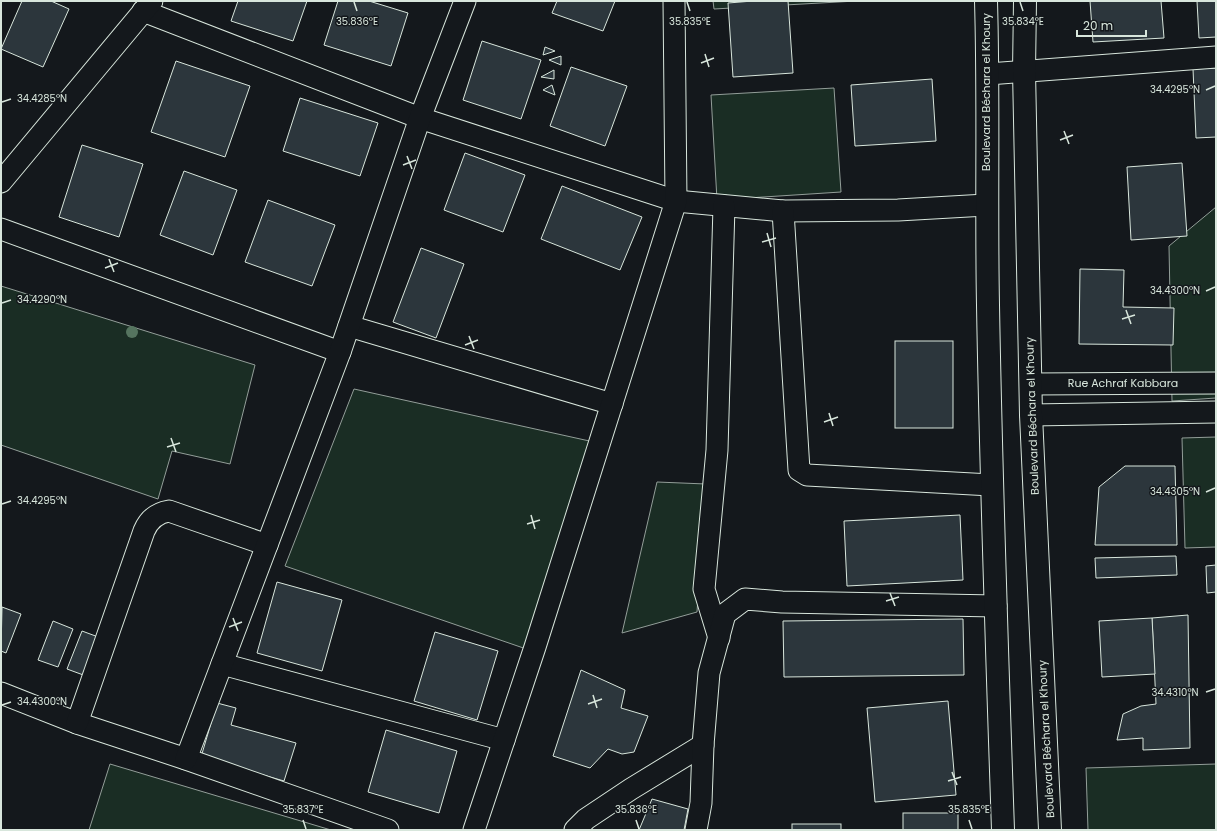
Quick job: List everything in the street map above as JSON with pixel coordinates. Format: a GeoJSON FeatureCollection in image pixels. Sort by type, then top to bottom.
{"type":"FeatureCollection","features":[{"type":"Feature","properties":{"kind":"highway","name":"Boulevard Béchara el Khoury"},"geometry":{"type":"LineString","coordinates":[[986,1],[988,74],[986,205],[991,486],[1003,830]]}},
{"type":"Feature","properties":{"kind":"highway","name":"Boulevard Béchara el Khoury"},"geometry":{"type":"LineString","coordinates":[[1025,1],[1024,71],[1030,384],[1050,830]]}},
{"type":"Feature","properties":{"kind":"street"},"geometry":{"type":"LineString","coordinates":[[186,759],[340,352],[420,118],[465,1]]}},
{"type":"Feature","properties":{"kind":"street"},"geometry":{"type":"LineString","coordinates":[[474,830],[676,201],[674,1]]}},
{"type":"Feature","properties":{"kind":"street"},"geometry":{"type":"LineString","coordinates":[[1,182],[147,6],[420,118],[676,201],[784,211],[898,210],[986,205]]}},
{"type":"Feature","properties":{"kind":"street"},"geometry":{"type":"LineString","coordinates":[[988,74],[1216,57]]}},
{"type":"Feature","properties":{"kind":"street"},"geometry":{"type":"LineString","coordinates":[[719,638],[704,589],[717,450],[724,206]]}},
{"type":"Feature","properties":{"kind":"street"},"geometry":{"type":"LineString","coordinates":[[784,211],[799,470],[803,474],[812,475],[991,486]]}},
{"type":"Feature","properties":{"kind":"street"},"geometry":{"type":"LineString","coordinates":[[1,229],[340,352]]}},
{"type":"Feature","properties":{"kind":"street"},"geometry":{"type":"LineString","coordinates":[[349,326],[612,404]]}},
{"type":"Feature","properties":{"kind":"street","name":"Rue Achraf Kabbara"},"geometry":{"type":"LineString","coordinates":[[1030,384],[1216,383]]}},
{"type":"Feature","properties":{"kind":"street"},"geometry":{"type":"LineString","coordinates":[[1031,415],[1216,412]]}},
{"type":"Feature","properties":{"kind":"street"},"geometry":{"type":"LineString","coordinates":[[77,723],[144,530],[147,524],[157,514],[169,511],[267,545]]}},
{"type":"Feature","properties":{"kind":"street"},"geometry":{"type":"LineString","coordinates":[[696,830],[701,803],[703,745],[709,673],[725,614],[745,599],[782,602],[996,606]]}},
{"type":"Feature","properties":{"kind":"street"},"geometry":{"type":"LineString","coordinates":[[222,664],[504,740]]}},
{"type":"Feature","properties":{"kind":"street"},"geometry":{"type":"LineString","coordinates":[[1,693],[77,723],[186,759],[388,830]]}},
{"type":"Feature","properties":{"kind":"street"},"geometry":{"type":"LineString","coordinates":[[574,830],[586,819],[703,745]]}},
{"type":"Feature","properties":{"kind":"green space"},"geometry":{"type":"Polygon","coordinates":[[[713,1],[856,1],[714,9],[713,1]]]}},
{"type":"Feature","properties":{"kind":"green space"},"geometry":{"type":"Polygon","coordinates":[[[834,88],[841,192],[717,200],[711,95],[834,88]]]}},
{"type":"Feature","properties":{"kind":"green space"},"geometry":{"type":"Polygon","coordinates":[[[1216,207],[1216,398],[1172,401],[1169,246],[1216,207]]]}},
{"type":"Feature","properties":{"kind":"green space"},"geometry":{"type":"Polygon","coordinates":[[[1,286],[255,365],[230,464],[172,451],[158,499],[1,445],[1,286]]]}},
{"type":"Feature","properties":{"kind":"green space"},"geometry":{"type":"Polygon","coordinates":[[[354,389],[603,444],[535,652],[285,566],[354,389]]]}},
{"type":"Feature","properties":{"kind":"green space"},"geometry":{"type":"Polygon","coordinates":[[[1216,437],[1216,547],[1185,548],[1182,438],[1216,437]]]}},
{"type":"Feature","properties":{"kind":"green space"},"geometry":{"type":"Polygon","coordinates":[[[657,482],[706,484],[697,612],[622,633],[657,482]]]}},
{"type":"Feature","properties":{"kind":"green space"},"geometry":{"type":"Polygon","coordinates":[[[110,764],[331,830],[89,830],[110,764]]]}},
{"type":"Feature","properties":{"kind":"green space"},"geometry":{"type":"Polygon","coordinates":[[[1216,764],[1216,830],[1088,830],[1086,768],[1216,764]]]}},
{"type":"Feature","properties":{"kind":"building"},"geometry":{"type":"Polygon","coordinates":[[[22,1],[51,1],[69,9],[43,67],[1,49],[22,1]]]}},
{"type":"Feature","properties":{"kind":"building"},"geometry":{"type":"Polygon","coordinates":[[[238,1],[307,1],[293,41],[231,21],[238,1]]]}},
{"type":"Feature","properties":{"kind":"building"},"geometry":{"type":"Polygon","coordinates":[[[338,1],[369,1],[408,13],[391,66],[324,45],[338,1]]]}},
{"type":"Feature","properties":{"kind":"building"},"geometry":{"type":"Polygon","coordinates":[[[557,1],[615,1],[603,31],[552,13],[557,1]]]}},
{"type":"Feature","properties":{"kind":"building"},"geometry":{"type":"Polygon","coordinates":[[[788,1],[793,73],[733,77],[728,3],[788,1]]]}},
{"type":"Feature","properties":{"kind":"building"},"geometry":{"type":"Polygon","coordinates":[[[1090,1],[1161,1],[1164,38],[1093,42],[1090,1]]]}},
{"type":"Feature","properties":{"kind":"building"},"geometry":{"type":"Polygon","coordinates":[[[1197,1],[1216,1],[1216,37],[1199,38],[1197,1]]]}},
{"type":"Feature","properties":{"kind":"building"},"geometry":{"type":"Polygon","coordinates":[[[482,41],[541,60],[521,119],[463,100],[482,41]]]}},
{"type":"Feature","properties":{"kind":"building"},"geometry":{"type":"Polygon","coordinates":[[[545,47],[555,51],[543,55],[545,47]]]}},
{"type":"Feature","properties":{"kind":"building"},"geometry":{"type":"Polygon","coordinates":[[[561,56],[561,65],[549,60],[561,56]]]}},
{"type":"Feature","properties":{"kind":"building"},"geometry":{"type":"Polygon","coordinates":[[[176,61],[250,86],[225,157],[151,132],[176,61]]]}},
{"type":"Feature","properties":{"kind":"building"},"geometry":{"type":"Polygon","coordinates":[[[571,67],[627,86],[605,146],[550,126],[571,67]]]}},
{"type":"Feature","properties":{"kind":"building"},"geometry":{"type":"Polygon","coordinates":[[[1216,68],[1216,137],[1196,138],[1193,69],[1216,68]]]}},
{"type":"Feature","properties":{"kind":"building"},"geometry":{"type":"Polygon","coordinates":[[[554,70],[554,79],[541,77],[554,70]]]}},
{"type":"Feature","properties":{"kind":"building"},"geometry":{"type":"Polygon","coordinates":[[[932,79],[936,141],[855,146],[851,85],[932,79]]]}},
{"type":"Feature","properties":{"kind":"building"},"geometry":{"type":"Polygon","coordinates":[[[552,85],[555,95],[543,90],[552,85]]]}},
{"type":"Feature","properties":{"kind":"building"},"geometry":{"type":"Polygon","coordinates":[[[300,98],[378,123],[360,176],[283,151],[300,98]]]}},
{"type":"Feature","properties":{"kind":"building"},"geometry":{"type":"Polygon","coordinates":[[[82,145],[143,164],[119,237],[59,217],[82,145]]]}},
{"type":"Feature","properties":{"kind":"building"},"geometry":{"type":"Polygon","coordinates":[[[465,153],[525,175],[503,232],[444,210],[465,153]]]}},
{"type":"Feature","properties":{"kind":"building"},"geometry":{"type":"Polygon","coordinates":[[[1182,163],[1187,236],[1131,240],[1127,167],[1182,163]]]}},
{"type":"Feature","properties":{"kind":"building"},"geometry":{"type":"Polygon","coordinates":[[[184,171],[237,190],[213,255],[160,235],[184,171]]]}},
{"type":"Feature","properties":{"kind":"building"},"geometry":{"type":"Polygon","coordinates":[[[562,186],[642,217],[620,270],[541,239],[562,186]]]}},
{"type":"Feature","properties":{"kind":"building"},"geometry":{"type":"Polygon","coordinates":[[[268,200],[335,225],[312,286],[245,262],[268,200]]]}},
{"type":"Feature","properties":{"kind":"building"},"geometry":{"type":"Polygon","coordinates":[[[421,248],[464,264],[436,338],[393,322],[421,248]]]}},
{"type":"Feature","properties":{"kind":"building"},"geometry":{"type":"Polygon","coordinates":[[[1080,269],[1124,270],[1123,307],[1174,308],[1173,345],[1079,344],[1080,269]]]}},
{"type":"Feature","properties":{"kind":"building"},"geometry":{"type":"Polygon","coordinates":[[[895,341],[953,341],[953,428],[895,428],[895,341]]]}},
{"type":"Feature","properties":{"kind":"building"},"geometry":{"type":"Polygon","coordinates":[[[1125,466],[1175,466],[1177,545],[1095,545],[1099,487],[1125,466]]]}},
{"type":"Feature","properties":{"kind":"building"},"geometry":{"type":"Polygon","coordinates":[[[960,515],[963,580],[847,586],[844,521],[960,515]]]}},
{"type":"Feature","properties":{"kind":"building"},"geometry":{"type":"Polygon","coordinates":[[[1176,556],[1177,575],[1096,578],[1095,558],[1176,556]]]}},
{"type":"Feature","properties":{"kind":"building"},"geometry":{"type":"Polygon","coordinates":[[[1216,565],[1216,592],[1207,593],[1206,566],[1216,565]]]}},
{"type":"Feature","properties":{"kind":"building"},"geometry":{"type":"Polygon","coordinates":[[[277,582],[342,600],[322,671],[257,653],[277,582]]]}},
{"type":"Feature","properties":{"kind":"building"},"geometry":{"type":"Polygon","coordinates":[[[2,607],[21,614],[6,653],[1,651],[2,607]]]}},
{"type":"Feature","properties":{"kind":"building"},"geometry":{"type":"Polygon","coordinates":[[[1188,615],[1190,748],[1143,750],[1143,738],[1117,740],[1123,714],[1141,706],[1156,704],[1152,618],[1188,615]]]}},
{"type":"Feature","properties":{"kind":"building"},"geometry":{"type":"Polygon","coordinates":[[[1152,618],[1155,674],[1102,677],[1099,621],[1152,618]]]}},
{"type":"Feature","properties":{"kind":"building"},"geometry":{"type":"Polygon","coordinates":[[[963,619],[964,675],[784,677],[783,621],[963,619]]]}},
{"type":"Feature","properties":{"kind":"building"},"geometry":{"type":"Polygon","coordinates":[[[53,621],[73,629],[58,667],[38,660],[53,621]]]}},
{"type":"Feature","properties":{"kind":"building"},"geometry":{"type":"Polygon","coordinates":[[[82,631],[101,638],[86,676],[67,669],[82,631]]]}},
{"type":"Feature","properties":{"kind":"building"},"geometry":{"type":"Polygon","coordinates":[[[435,632],[498,651],[477,720],[414,701],[435,632]]]}},
{"type":"Feature","properties":{"kind":"building"},"geometry":{"type":"Polygon","coordinates":[[[581,670],[625,690],[621,708],[648,716],[634,752],[622,754],[608,749],[590,768],[553,756],[581,670]]]}},
{"type":"Feature","properties":{"kind":"building"},"geometry":{"type":"Polygon","coordinates":[[[948,701],[956,795],[875,802],[867,708],[948,701]]]}},
{"type":"Feature","properties":{"kind":"building"},"geometry":{"type":"Polygon","coordinates":[[[217,703],[236,708],[231,725],[296,743],[284,781],[201,757],[217,703]]]}},
{"type":"Feature","properties":{"kind":"building"},"geometry":{"type":"Polygon","coordinates":[[[386,730],[457,751],[439,813],[368,792],[386,730]]]}},
{"type":"Feature","properties":{"kind":"building"},"geometry":{"type":"Polygon","coordinates":[[[652,799],[688,809],[684,830],[639,830],[652,799]]]}},
{"type":"Feature","properties":{"kind":"building"},"geometry":{"type":"Polygon","coordinates":[[[903,813],[958,813],[958,830],[903,830],[903,813]]]}},
{"type":"Feature","properties":{"kind":"building"},"geometry":{"type":"Polygon","coordinates":[[[792,824],[841,824],[841,830],[792,830],[792,824]]]}}]}
